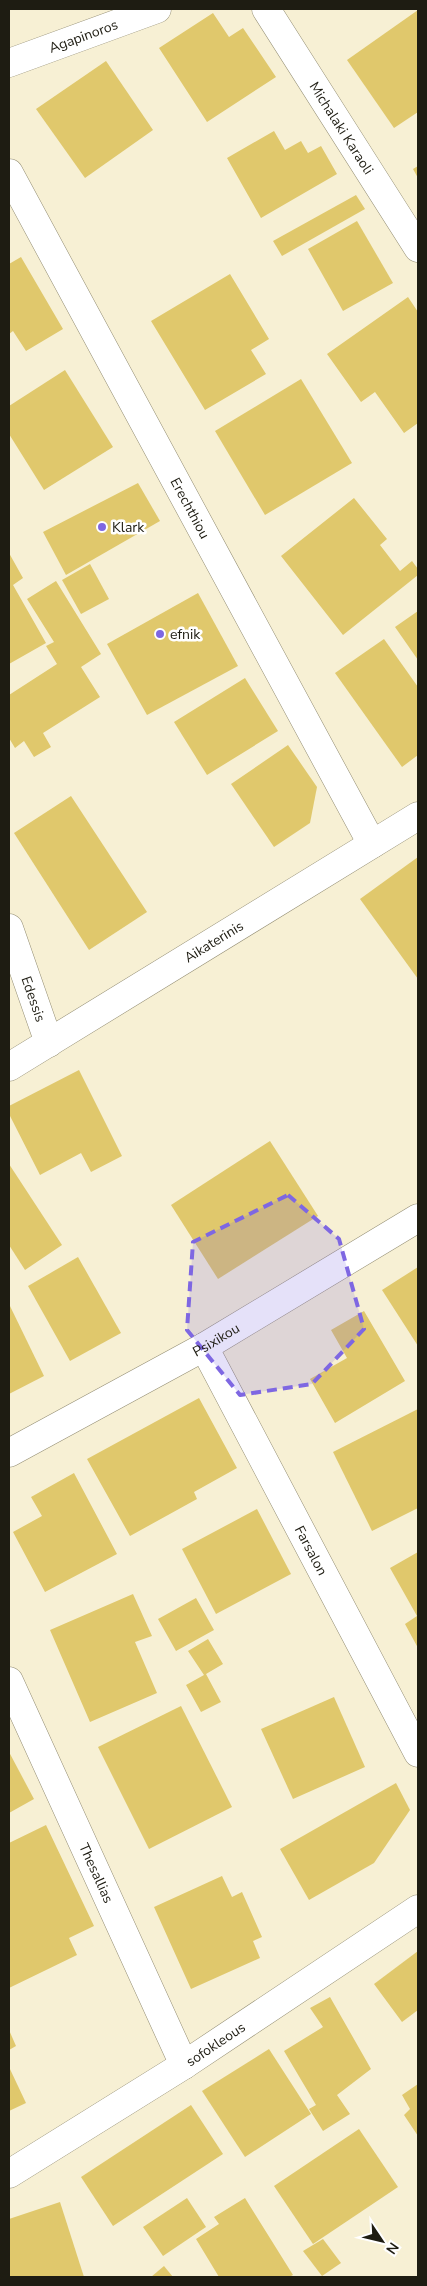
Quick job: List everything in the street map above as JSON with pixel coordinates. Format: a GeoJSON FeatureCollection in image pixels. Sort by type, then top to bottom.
{"type":"FeatureCollection","features":[{"type":"Feature","properties":{"kind":"street","name":"Agapinoros"},"geometry":{"type":"LineString","coordinates":[[9,63],[157,9]]}},
{"type":"Feature","properties":{"kind":"street","name":"Michalaki Karaoli"},"geometry":{"type":"LineString","coordinates":[[266,9],[418,248]]}},
{"type":"Feature","properties":{"kind":"street","name":"Erechthiou"},"geometry":{"type":"LineString","coordinates":[[9,173],[372,844]]}},
{"type":"Feature","properties":{"kind":"street","name":"Aikaterinis"},"geometry":{"type":"LineString","coordinates":[[9,1067],[418,816]]}},
{"type":"Feature","properties":{"kind":"street","name":"Edessis"},"geometry":{"type":"LineString","coordinates":[[9,928],[49,1043]]}},
{"type":"Feature","properties":{"kind":"street","name":"Psixikou"},"geometry":{"type":"LineString","coordinates":[[9,1453],[204,1347],[418,1218]]}},
{"type":"Feature","properties":{"kind":"street","name":"Farsalon"},"geometry":{"type":"LineString","coordinates":[[204,1347],[418,1753]]}},
{"type":"Feature","properties":{"kind":"street","name":"Thesallias"},"geometry":{"type":"LineString","coordinates":[[9,1681],[184,2065]]}},
{"type":"Feature","properties":{"kind":"street","name":"sofokleous"},"geometry":{"type":"LineString","coordinates":[[9,2174],[184,2065],[418,1909]]}},
{"type":"Feature","properties":{"kind":"highlighted area"},"geometry":{"type":"Polygon","coordinates":[[[288,1195],[339,1239],[364,1329],[312,1384],[240,1395],[187,1330],[193,1242],[288,1195]]]}},
{"type":"Feature","properties":{"kind":"building"},"geometry":{"type":"Polygon","coordinates":[[[418,10],[418,112],[394,128],[347,60],[418,10]]]}},
{"type":"Feature","properties":{"kind":"building"},"geometry":{"type":"Polygon","coordinates":[[[213,13],[229,37],[243,28],[276,77],[207,122],[159,48],[213,13]]]}},
{"type":"Feature","properties":{"kind":"building"},"geometry":{"type":"Polygon","coordinates":[[[106,61],[153,130],[85,178],[36,109],[106,61]]]}},
{"type":"Feature","properties":{"kind":"building"},"geometry":{"type":"Polygon","coordinates":[[[274,131],[285,150],[301,141],[308,153],[321,146],[337,174],[261,218],[227,158],[274,131]]]}},
{"type":"Feature","properties":{"kind":"building"},"geometry":{"type":"Polygon","coordinates":[[[418,166],[418,178],[413,169],[418,166]]]}},
{"type":"Feature","properties":{"kind":"building"},"geometry":{"type":"Polygon","coordinates":[[[356,195],[365,209],[282,256],[273,241],[356,195]]]}},
{"type":"Feature","properties":{"kind":"building"},"geometry":{"type":"Polygon","coordinates":[[[357,221],[393,283],[343,311],[308,249],[357,221]]]}},
{"type":"Feature","properties":{"kind":"building"},"geometry":{"type":"Polygon","coordinates":[[[21,257],[63,329],[26,351],[13,331],[9,334],[9,264],[21,257]]]}},
{"type":"Feature","properties":{"kind":"building"},"geometry":{"type":"Polygon","coordinates":[[[230,274],[269,339],[251,350],[266,374],[205,410],[151,321],[230,274]]]}},
{"type":"Feature","properties":{"kind":"building"},"geometry":{"type":"Polygon","coordinates":[[[408,297],[418,312],[418,423],[404,433],[375,392],[361,402],[327,354],[408,297]]]}},
{"type":"Feature","properties":{"kind":"building"},"geometry":{"type":"Polygon","coordinates":[[[65,370],[113,447],[44,490],[9,434],[9,406],[65,370]]]}},
{"type":"Feature","properties":{"kind":"building"},"geometry":{"type":"Polygon","coordinates":[[[301,379],[352,463],[265,515],[215,431],[301,379]]]}},
{"type":"Feature","properties":{"kind":"building","name":"Klark"},"geometry":{"type":"Polygon","coordinates":[[[138,483],[160,521],[66,575],[43,532],[138,483]]]}},
{"type":"Feature","properties":{"kind":"building"},"geometry":{"type":"Polygon","coordinates":[[[354,498],[387,539],[380,545],[400,571],[412,561],[418,569],[418,575],[343,635],[281,556],[354,498]]]}},
{"type":"Feature","properties":{"kind":"building"},"geometry":{"type":"Polygon","coordinates":[[[9,553],[23,578],[13,585],[46,643],[9,664],[9,553]]]}},
{"type":"Feature","properties":{"kind":"building"},"geometry":{"type":"Polygon","coordinates":[[[90,564],[109,599],[81,614],[62,580],[90,564]]]}},
{"type":"Feature","properties":{"kind":"building"},"geometry":{"type":"Polygon","coordinates":[[[56,581],[101,654],[81,667],[100,697],[43,733],[51,747],[34,757],[24,741],[15,748],[9,738],[9,695],[57,664],[46,646],[54,642],[27,599],[56,581]]]}},
{"type":"Feature","properties":{"kind":"building"},"geometry":{"type":"Polygon","coordinates":[[[198,593],[238,666],[147,715],[107,644],[198,593]]]}},
{"type":"Feature","properties":{"kind":"building"},"geometry":{"type":"Polygon","coordinates":[[[418,611],[418,660],[395,627],[418,611]]]}},
{"type":"Feature","properties":{"kind":"building"},"geometry":{"type":"Polygon","coordinates":[[[384,639],[418,687],[418,755],[402,767],[335,673],[384,639]]]}},
{"type":"Feature","properties":{"kind":"building"},"geometry":{"type":"Polygon","coordinates":[[[245,678],[278,731],[207,775],[174,722],[245,678]]]}},
{"type":"Feature","properties":{"kind":"building"},"geometry":{"type":"Polygon","coordinates":[[[288,745],[317,787],[310,823],[274,847],[231,784],[288,745]]]}},
{"type":"Feature","properties":{"kind":"building"},"geometry":{"type":"Polygon","coordinates":[[[71,796],[147,912],[89,950],[14,833],[71,796]]]}},
{"type":"Feature","properties":{"kind":"building"},"geometry":{"type":"Polygon","coordinates":[[[418,857],[418,979],[360,899],[418,857]]]}},
{"type":"Feature","properties":{"kind":"building"},"geometry":{"type":"Polygon","coordinates":[[[79,1070],[122,1156],[91,1172],[81,1153],[40,1175],[9,1114],[9,1106],[79,1070]]]}},
{"type":"Feature","properties":{"kind":"building"},"geometry":{"type":"Polygon","coordinates":[[[270,1141],[318,1216],[218,1279],[171,1205],[270,1141]]]}},
{"type":"Feature","properties":{"kind":"building"},"geometry":{"type":"Polygon","coordinates":[[[9,1164],[62,1245],[25,1270],[9,1245],[9,1164]]]}},
{"type":"Feature","properties":{"kind":"building"},"geometry":{"type":"Polygon","coordinates":[[[78,1257],[121,1333],[70,1361],[28,1286],[78,1257]]]}},
{"type":"Feature","properties":{"kind":"building"},"geometry":{"type":"Polygon","coordinates":[[[418,1267],[418,1346],[382,1290],[418,1267]]]}},
{"type":"Feature","properties":{"kind":"building"},"geometry":{"type":"Polygon","coordinates":[[[9,1304],[44,1376],[9,1394],[9,1304]]]}},
{"type":"Feature","properties":{"kind":"building"},"geometry":{"type":"Polygon","coordinates":[[[364,1311],[405,1381],[335,1423],[310,1379],[347,1358],[331,1330],[364,1311]]]}},
{"type":"Feature","properties":{"kind":"building"},"geometry":{"type":"Polygon","coordinates":[[[199,1398],[237,1468],[194,1492],[197,1499],[130,1536],[87,1459],[199,1398]]]}},
{"type":"Feature","properties":{"kind":"building"},"geometry":{"type":"Polygon","coordinates":[[[418,1409],[418,1508],[372,1531],[333,1452],[418,1409]]]}},
{"type":"Feature","properties":{"kind":"building"},"geometry":{"type":"Polygon","coordinates":[[[74,1473],[117,1554],[45,1592],[13,1532],[42,1516],[31,1497],[74,1473]]]}},
{"type":"Feature","properties":{"kind":"building"},"geometry":{"type":"Polygon","coordinates":[[[257,1509],[291,1574],[216,1614],[182,1549],[257,1509]]]}},
{"type":"Feature","properties":{"kind":"building"},"geometry":{"type":"Polygon","coordinates":[[[418,1552],[418,1648],[405,1624],[417,1616],[390,1568],[418,1552]]]}},
{"type":"Feature","properties":{"kind":"building"},"geometry":{"type":"Polygon","coordinates":[[[133,1594],[152,1636],[135,1642],[157,1693],[90,1722],[50,1630],[133,1594]]]}},
{"type":"Feature","properties":{"kind":"building"},"geometry":{"type":"Polygon","coordinates":[[[196,1598],[214,1630],[176,1651],[158,1619],[196,1598]]]}},
{"type":"Feature","properties":{"kind":"building"},"geometry":{"type":"Polygon","coordinates":[[[208,1639],[223,1664],[206,1674],[221,1702],[201,1712],[186,1685],[204,1675],[188,1651],[208,1639]]]}},
{"type":"Feature","properties":{"kind":"building"},"geometry":{"type":"Polygon","coordinates":[[[334,1697],[365,1767],[293,1799],[261,1729],[334,1697]]]}},
{"type":"Feature","properties":{"kind":"building"},"geometry":{"type":"Polygon","coordinates":[[[181,1706],[232,1807],[149,1849],[98,1747],[181,1706]]]}},
{"type":"Feature","properties":{"kind":"building"},"geometry":{"type":"Polygon","coordinates":[[[9,1752],[34,1799],[9,1813],[9,1752]]]}},
{"type":"Feature","properties":{"kind":"building"},"geometry":{"type":"Polygon","coordinates":[[[396,1783],[410,1810],[374,1863],[309,1900],[280,1849],[396,1783]]]}},
{"type":"Feature","properties":{"kind":"building"},"geometry":{"type":"Polygon","coordinates":[[[46,1825],[94,1926],[69,1938],[77,1955],[9,1988],[9,1843],[46,1825]]]}},
{"type":"Feature","properties":{"kind":"building"},"geometry":{"type":"Polygon","coordinates":[[[222,1876],[232,1897],[242,1892],[262,1937],[253,1941],[260,1958],[191,1989],[154,1907],[222,1876]]]}},
{"type":"Feature","properties":{"kind":"building"},"geometry":{"type":"Polygon","coordinates":[[[418,1951],[418,2010],[402,2022],[374,1984],[418,1951]]]}},
{"type":"Feature","properties":{"kind":"building"},"geometry":{"type":"Polygon","coordinates":[[[330,1997],[371,2069],[337,2095],[350,2114],[323,2131],[309,2109],[316,2105],[284,2051],[323,2027],[310,2008],[330,1997]]]}},
{"type":"Feature","properties":{"kind":"building"},"geometry":{"type":"Polygon","coordinates":[[[9,2030],[16,2046],[9,2050],[9,2030]]]}},
{"type":"Feature","properties":{"kind":"building"},"geometry":{"type":"Polygon","coordinates":[[[269,2049],[311,2114],[245,2157],[202,2091],[269,2049]]]}},
{"type":"Feature","properties":{"kind":"building"},"geometry":{"type":"Polygon","coordinates":[[[9,2067],[26,2103],[9,2111],[9,2067]]]}},
{"type":"Feature","properties":{"kind":"building"},"geometry":{"type":"Polygon","coordinates":[[[418,2084],[418,2136],[404,2115],[410,2109],[402,2095],[418,2084]]]}},
{"type":"Feature","properties":{"kind":"building"},"geometry":{"type":"Polygon","coordinates":[[[191,2105],[223,2154],[113,2226],[81,2177],[191,2105]]]}},
{"type":"Feature","properties":{"kind":"building"},"geometry":{"type":"Polygon","coordinates":[[[359,2129],[398,2187],[313,2244],[274,2186],[359,2129]]]}},
{"type":"Feature","properties":{"kind":"building"},"geometry":{"type":"Polygon","coordinates":[[[187,2198],[206,2227],[163,2256],[143,2227],[187,2198]]]}},
{"type":"Feature","properties":{"kind":"building"},"geometry":{"type":"Polygon","coordinates":[[[245,2198],[293,2275],[289,2277],[219,2277],[196,2239],[219,2224],[214,2217],[245,2198]]]}},
{"type":"Feature","properties":{"kind":"building"},"geometry":{"type":"Polygon","coordinates":[[[60,2202],[84,2277],[9,2277],[9,2219],[60,2202]]]}},
{"type":"Feature","properties":{"kind":"building"},"geometry":{"type":"Polygon","coordinates":[[[323,2239],[341,2263],[322,2276],[303,2251],[323,2239]]]}},
{"type":"Feature","properties":{"kind":"building"},"geometry":{"type":"Polygon","coordinates":[[[164,2266],[173,2277],[151,2277],[164,2266]]]}},
{"type":"Feature","properties":{"kind":"place","name":"Klark"},"geometry":{"type":"Point","coordinates":[102,527]}},
{"type":"Feature","properties":{"kind":"place","name":"efnik"},"geometry":{"type":"Point","coordinates":[160,634]}}]}
